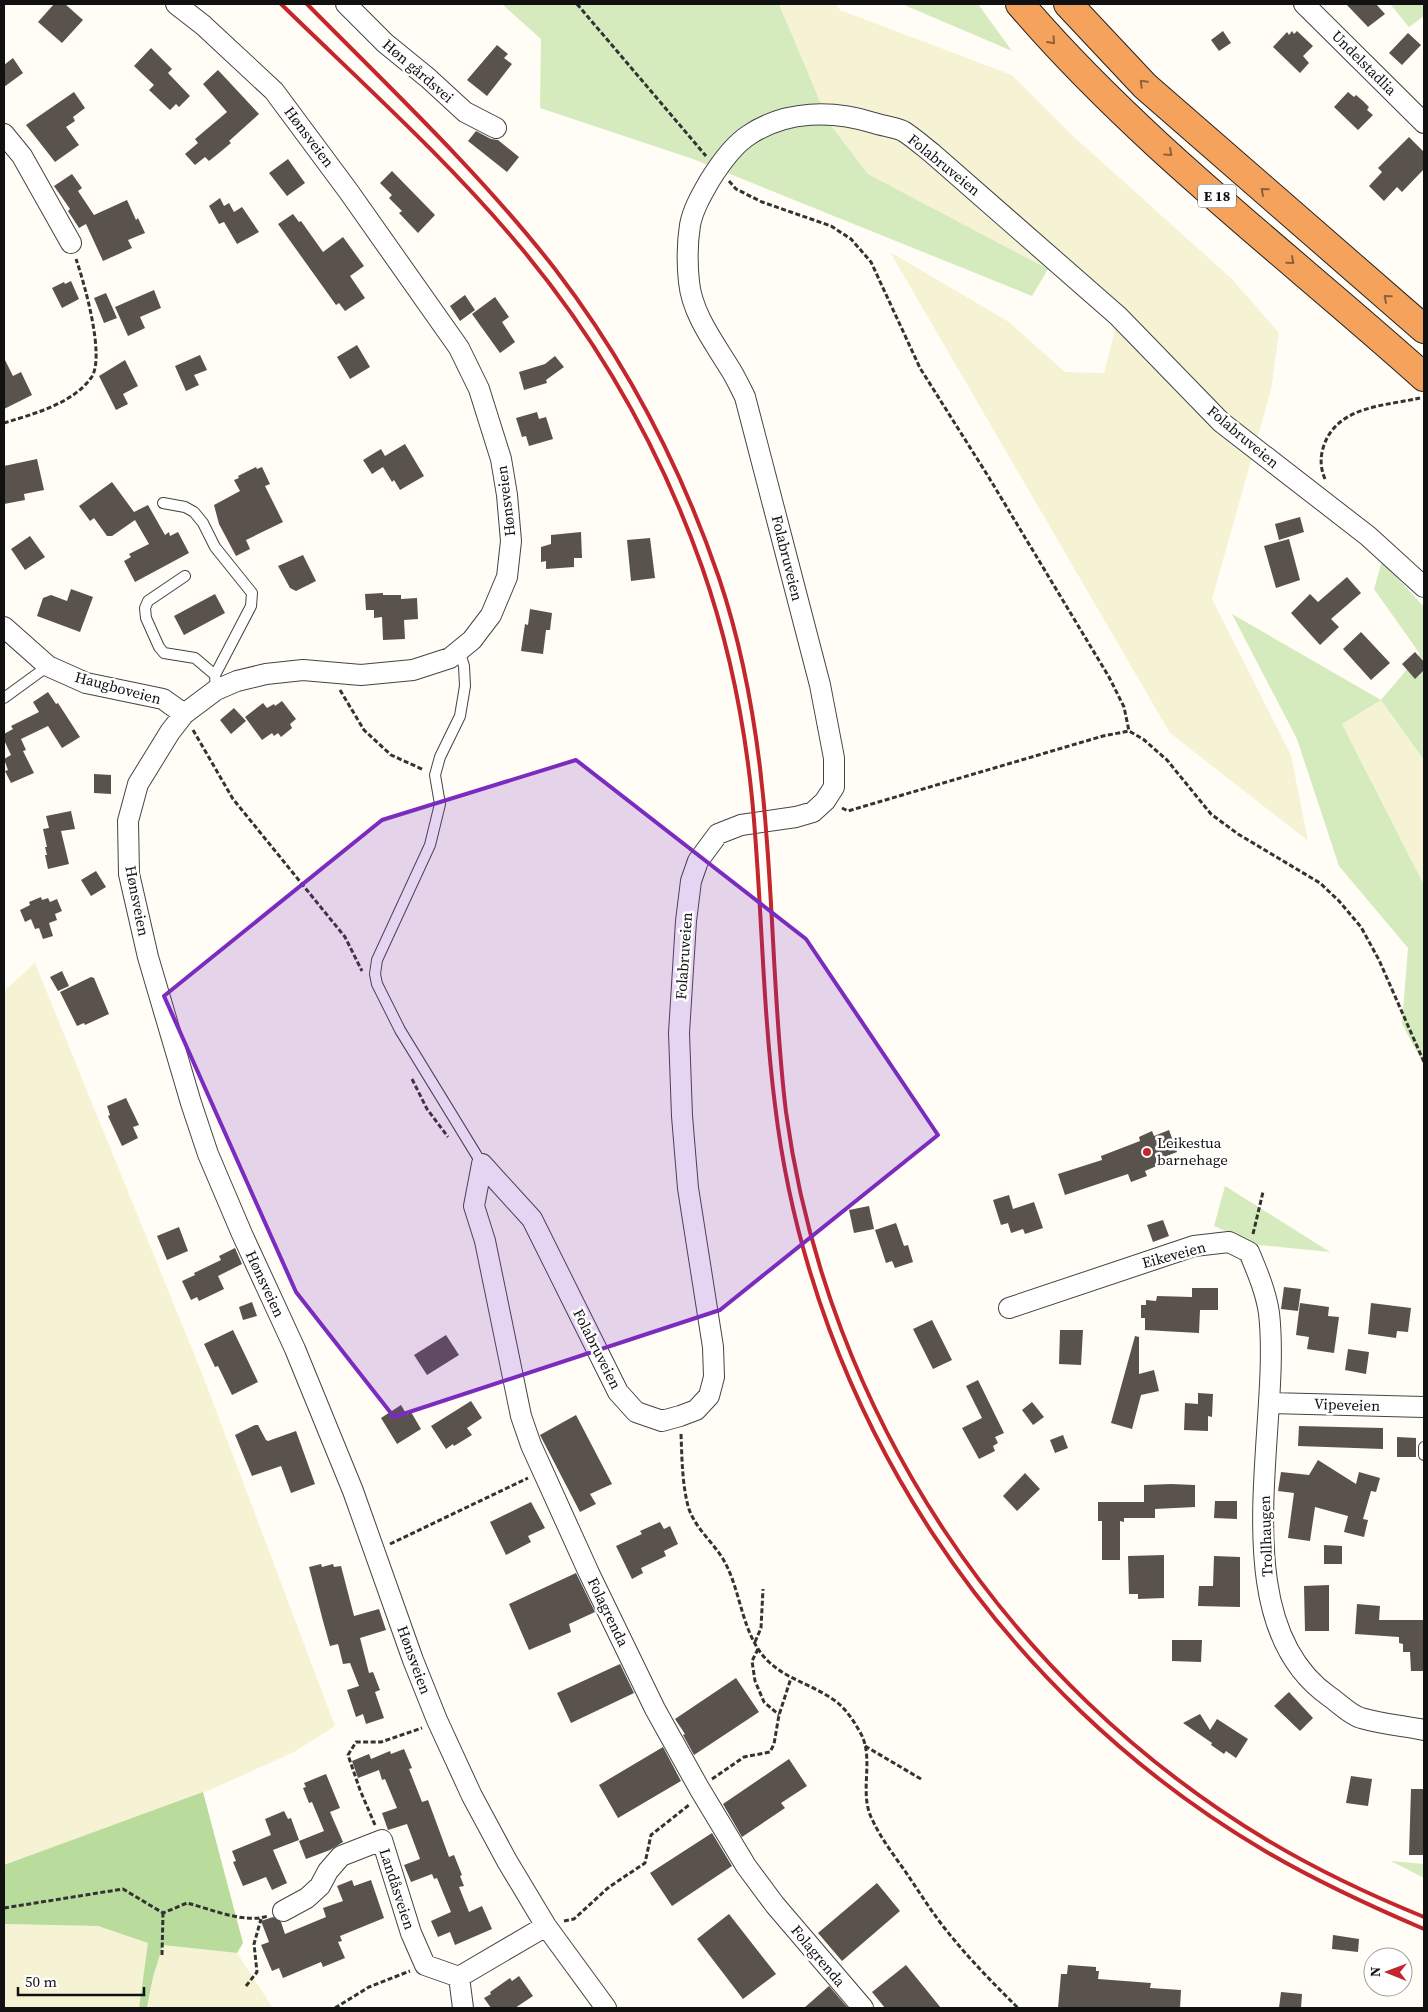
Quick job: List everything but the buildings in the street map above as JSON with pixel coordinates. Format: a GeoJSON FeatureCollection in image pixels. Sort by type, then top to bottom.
{"type":"FeatureCollection","features":[{"type":"Feature","properties":{"kind":"highway","name":"E 18"},"geometry":{"type":"LineString","coordinates":[[1020,4],[1055,44],[1123,112],[1424,377]]}},
{"type":"Feature","properties":{"kind":"highway","name":"E 18"},"geometry":{"type":"LineString","coordinates":[[1068,4],[1145,86],[1424,330]]}},
{"type":"Feature","properties":{"kind":"street","name":"Hønsveien"},"geometry":{"type":"LineString","coordinates":[[176,4],[274,91],[349,192],[459,348],[479,389],[500,459],[508,495],[511,541],[507,577],[491,615],[472,640],[450,658],[413,670],[361,675],[303,670],[266,674],[237,681],[216,682],[184,714],[165,739],[138,784],[128,821],[129,874],[151,966],[190,1103],[208,1154],[242,1234],[295,1349],[375,1551],[413,1660],[437,1720],[472,1796],[502,1853],[546,1926],[606,2008]]}},
{"type":"Feature","properties":{"kind":"street","name":"Høn gårdsvei"},"geometry":{"type":"LineString","coordinates":[[346,4],[385,43],[428,78],[465,112],[496,128]]}},
{"type":"Feature","properties":{"kind":"street","name":"Undelstadlia"},"geometry":{"type":"LineString","coordinates":[[1304,4],[1424,122]]}},
{"type":"Feature","properties":{"kind":"street","name":"Folabruveien"},"geometry":{"type":"LineString","coordinates":[[482,1164],[532,1219],[618,1392],[636,1412],[662,1421],[696,1410],[709,1396],[714,1377],[713,1348],[688,1188],[682,1116],[679,1033],[686,921],[691,881],[698,861],[718,834],[741,825],[813,812],[825,801],[834,787],[834,758],[823,703],[745,397],[730,368],[709,336],[697,311],[689,284],[688,253],[691,224],[701,195],[717,169],[735,147],[750,134],[798,116],[829,114],[849,117],[903,132],[933,154],[1118,316],[1221,422],[1372,540],[1424,587]]}},
{"type":"Feature","properties":{"kind":"street"},"geometry":{"type":"LineString","coordinates":[[4,134],[22,156],[71,243]]}},
{"type":"Feature","properties":{"kind":"street","name":"Haugboveien"},"geometry":{"type":"LineString","coordinates":[[4,628],[48,666],[86,683],[163,699],[184,714]]}},
{"type":"Feature","properties":{"kind":"street","name":"Folagrenda"},"geometry":{"type":"LineString","coordinates":[[482,1164],[474,1206],[485,1241],[521,1416],[531,1445],[589,1573],[655,1709],[699,1788],[746,1866],[775,1905],[863,2008]]}},
{"type":"Feature","properties":{"kind":"street","name":"Eikeveien"},"geometry":{"type":"LineString","coordinates":[[1009,1308],[1194,1246],[1229,1242],[1249,1252]]}},
{"type":"Feature","properties":{"kind":"street"},"geometry":{"type":"LineString","coordinates":[[1249,1252],[1259,1275],[1269,1312],[1270,1403]]}},
{"type":"Feature","properties":{"kind":"street","name":"Vipeveien"},"geometry":{"type":"LineString","coordinates":[[1270,1403],[1424,1407]]}},
{"type":"Feature","properties":{"kind":"street","name":"Trollhaugen"},"geometry":{"type":"LineString","coordinates":[[1270,1403],[1264,1521],[1265,1573],[1280,1638],[1296,1665],[1320,1690],[1359,1718],[1424,1730]]}},
{"type":"Feature","properties":{"kind":"street","name":"Landåsveien"},"geometry":{"type":"LineString","coordinates":[[283,1911],[307,1898],[320,1886],[328,1871],[341,1856],[382,1840],[411,1933],[425,1965]]}},
{"type":"Feature","properties":{"kind":"street"},"geometry":{"type":"LineString","coordinates":[[459,1978],[546,1926]]}},
{"type":"Feature","properties":{"kind":"street"},"geometry":{"type":"LineString","coordinates":[[425,1965],[459,1978]]}},
{"type":"Feature","properties":{"kind":"street"},"geometry":{"type":"LineString","coordinates":[[459,1978],[463,2008]]}},
{"type":"Feature","properties":{"kind":"lane"},"geometry":{"type":"LineString","coordinates":[[163,503],[185,507],[194,512],[203,523],[215,548],[252,593],[251,606],[216,682],[195,658],[164,653],[159,648],[146,618],[145,608],[148,601],[185,576]]}},
{"type":"Feature","properties":{"kind":"lane"},"geometry":{"type":"LineString","coordinates":[[459,650],[464,666],[465,686],[460,716],[440,756],[435,775],[440,804],[430,845],[377,960],[375,974],[377,984],[400,1030],[482,1164]]}},
{"type":"Feature","properties":{"kind":"lane"},"geometry":{"type":"LineString","coordinates":[[4,698],[48,666]]}},
{"type":"Feature","properties":{"kind":"lane"},"geometry":{"type":"LineString","coordinates":[[1424,1447],[1424,1455]]}},
{"type":"Feature","properties":{"kind":"path"},"geometry":{"type":"LineString","coordinates":[[577,4],[736,189],[830,226],[850,239],[872,262],[920,368],[988,476],[1108,677],[1124,708],[1129,731]]}},
{"type":"Feature","properties":{"kind":"path"},"geometry":{"type":"LineString","coordinates":[[4,423],[46,411],[76,392],[91,378],[94,370],[96,356],[87,291],[71,243]]}},
{"type":"Feature","properties":{"kind":"path"},"geometry":{"type":"LineString","coordinates":[[1335,510],[1339,503],[1324,477],[1320,457],[1329,432],[1345,417],[1368,409],[1424,397]]}},
{"type":"Feature","properties":{"kind":"path"},"geometry":{"type":"LineString","coordinates":[[329,673],[364,730],[391,754],[435,775]]}},
{"type":"Feature","properties":{"kind":"path"},"geometry":{"type":"LineString","coordinates":[[184,714],[233,799],[346,937],[366,980]]}},
{"type":"Feature","properties":{"kind":"path"},"geometry":{"type":"LineString","coordinates":[[825,801],[848,811],[1103,736],[1129,731],[1143,739],[1167,760],[1211,814],[1238,834],[1320,883],[1339,901],[1361,927],[1424,1062]]}},
{"type":"Feature","properties":{"kind":"path"},"geometry":{"type":"LineString","coordinates":[[410,1074],[427,1109],[445,1134],[452,1140]]}},
{"type":"Feature","properties":{"kind":"path"},"geometry":{"type":"LineString","coordinates":[[1249,1252],[1263,1192]]}},
{"type":"Feature","properties":{"kind":"path"},"geometry":{"type":"LineString","coordinates":[[680,1416],[682,1481],[689,1508],[702,1535],[723,1558],[735,1584],[754,1642],[767,1660],[782,1673],[830,1698],[847,1711],[862,1734],[867,1762],[866,1800],[870,1816],[880,1834],[950,1935],[1018,2008]]}},
{"type":"Feature","properties":{"kind":"path"},"geometry":{"type":"LineString","coordinates":[[375,1551],[543,1471]]}},
{"type":"Feature","properties":{"kind":"path"},"geometry":{"type":"LineString","coordinates":[[754,1642],[762,1628],[763,1589]]}},
{"type":"Feature","properties":{"kind":"path"},"geometry":{"type":"LineString","coordinates":[[759,1648],[752,1661],[755,1681],[764,1702],[779,1715]]}},
{"type":"Feature","properties":{"kind":"path"},"geometry":{"type":"LineString","coordinates":[[546,1926],[574,1919],[609,1887],[646,1863],[651,1835],[688,1808],[699,1788],[744,1757],[770,1752],[774,1744],[779,1715],[792,1678]]}},
{"type":"Feature","properties":{"kind":"path"},"geometry":{"type":"LineString","coordinates":[[382,1840],[360,1790],[348,1756],[356,1742],[381,1742],[423,1728],[437,1720]]}},
{"type":"Feature","properties":{"kind":"path"},"geometry":{"type":"LineString","coordinates":[[865,1746],[921,1779]]}},
{"type":"Feature","properties":{"kind":"path"},"geometry":{"type":"LineString","coordinates":[[4,1908],[123,1889],[163,1913]]}},
{"type":"Feature","properties":{"kind":"path"},"geometry":{"type":"LineString","coordinates":[[163,1913],[187,1903],[225,1915],[261,1919],[283,1911]]}},
{"type":"Feature","properties":{"kind":"path"},"geometry":{"type":"LineString","coordinates":[[162,1955],[163,1913]]}},
{"type":"Feature","properties":{"kind":"path"},"geometry":{"type":"LineString","coordinates":[[246,1986],[257,1972],[254,1944],[261,1919]]}},
{"type":"Feature","properties":{"kind":"path"},"geometry":{"type":"LineString","coordinates":[[335,2008],[369,1987],[425,1965]]}},
{"type":"Feature","properties":{"kind":"highlighted area"},"geometry":{"type":"Polygon","coordinates":[[[576,760],[806,939],[938,1135],[720,1310],[394,1417],[296,1292],[164,996],[382,820],[576,760]]]}},
{"type":"Feature","properties":{"kind":"shaded area"},"geometry":{"type":"Polygon","coordinates":[[[779,4],[836,4],[840,10],[1012,75],[1072,135],[1233,280],[1279,333],[1271,390],[1212,599],[1291,755],[1308,841],[1170,733],[890,252],[1009,322],[1065,372],[1104,373],[1118,319],[1048,269],[868,174],[829,123],[779,4]]]}},
{"type":"Feature","properties":{"kind":"shaded area"},"geometry":{"type":"Polygon","coordinates":[[[1381,700],[1424,760],[1424,885],[1342,724],[1381,700]]]}},
{"type":"Feature","properties":{"kind":"shaded area"},"geometry":{"type":"Polygon","coordinates":[[[35,963],[203,1376],[335,1726],[294,1752],[210,1790],[4,1866],[4,991],[35,963]]]}},
{"type":"Feature","properties":{"kind":"shaded area"},"geometry":{"type":"Polygon","coordinates":[[[4,1924],[98,1926],[149,1943],[139,2008],[4,2008],[4,1924]]]}},
{"type":"Feature","properties":{"kind":"shaded area"},"geometry":{"type":"Polygon","coordinates":[[[163,1945],[237,1953],[273,2008],[148,2008],[153,1977],[163,1945]]]}},
{"type":"Feature","properties":{"kind":"green space"},"geometry":{"type":"Polygon","coordinates":[[[502,4],[779,4],[829,123],[868,174],[1048,269],[1032,296],[693,159],[540,108],[541,39],[502,4]]]}},
{"type":"Feature","properties":{"kind":"green space"},"geometry":{"type":"Polygon","coordinates":[[[902,4],[978,4],[1012,51],[902,4]]]}},
{"type":"Feature","properties":{"kind":"green space"},"geometry":{"type":"Polygon","coordinates":[[[1390,4],[1424,4],[1424,16],[1409,27],[1390,4]]]}},
{"type":"Feature","properties":{"kind":"green space"},"geometry":{"type":"Polygon","coordinates":[[[1382,561],[1424,607],[1424,760],[1381,700],[1420,654],[1374,589],[1382,561]]]}},
{"type":"Feature","properties":{"kind":"green space"},"geometry":{"type":"Polygon","coordinates":[[[1232,614],[1381,700],[1342,724],[1424,885],[1424,1065],[1402,1024],[1408,948],[1339,866],[1297,739],[1232,614]]]}},
{"type":"Feature","properties":{"kind":"green space"},"geometry":{"type":"Polygon","coordinates":[[[1225,1186],[1330,1252],[1259,1245],[1214,1226],[1225,1186]]]}},
{"type":"Feature","properties":{"kind":"green space"},"geometry":{"type":"Polygon","coordinates":[[[203,1792],[243,1943],[237,1953],[163,1945],[153,1977],[147,2008],[139,2008],[148,1943],[98,1926],[4,1924],[4,1865],[203,1792]]]}},
{"type":"Feature","properties":{"kind":"green space"},"geometry":{"type":"Polygon","coordinates":[[[1391,1861],[1424,1864],[1424,1878],[1391,1861]]]}},
{"type":"Feature","properties":{"kind":"railway"},"geometry":{"type":"LineString","coordinates":[[281,4],[435,154],[494,216],[522,249],[577,322],[626,400],[648,440],[686,524],[720,623],[740,710],[752,798],[775,1105],[796,1219],[829,1330],[876,1435],[933,1535],[1002,1627],[1081,1711],[1169,1786],[1284,1862],[1343,1893],[1424,1929]]}},
{"type":"Feature","properties":{"kind":"railway"},"geometry":{"type":"LineString","coordinates":[[307,4],[466,166],[527,234],[555,269],[606,341],[629,379],[669,456],[704,537],[729,610],[752,709],[767,843],[782,1079],[786,1112],[808,1223],[842,1331],[887,1433],[944,1530],[1011,1620],[1088,1702],[1173,1776],[1267,1840],[1344,1882],[1424,1917]]}},
{"type":"Feature","properties":{"kind":"place","name":"Leikestua barnehage"},"geometry":{"type":"Point","coordinates":[1147,1152]}}]}
